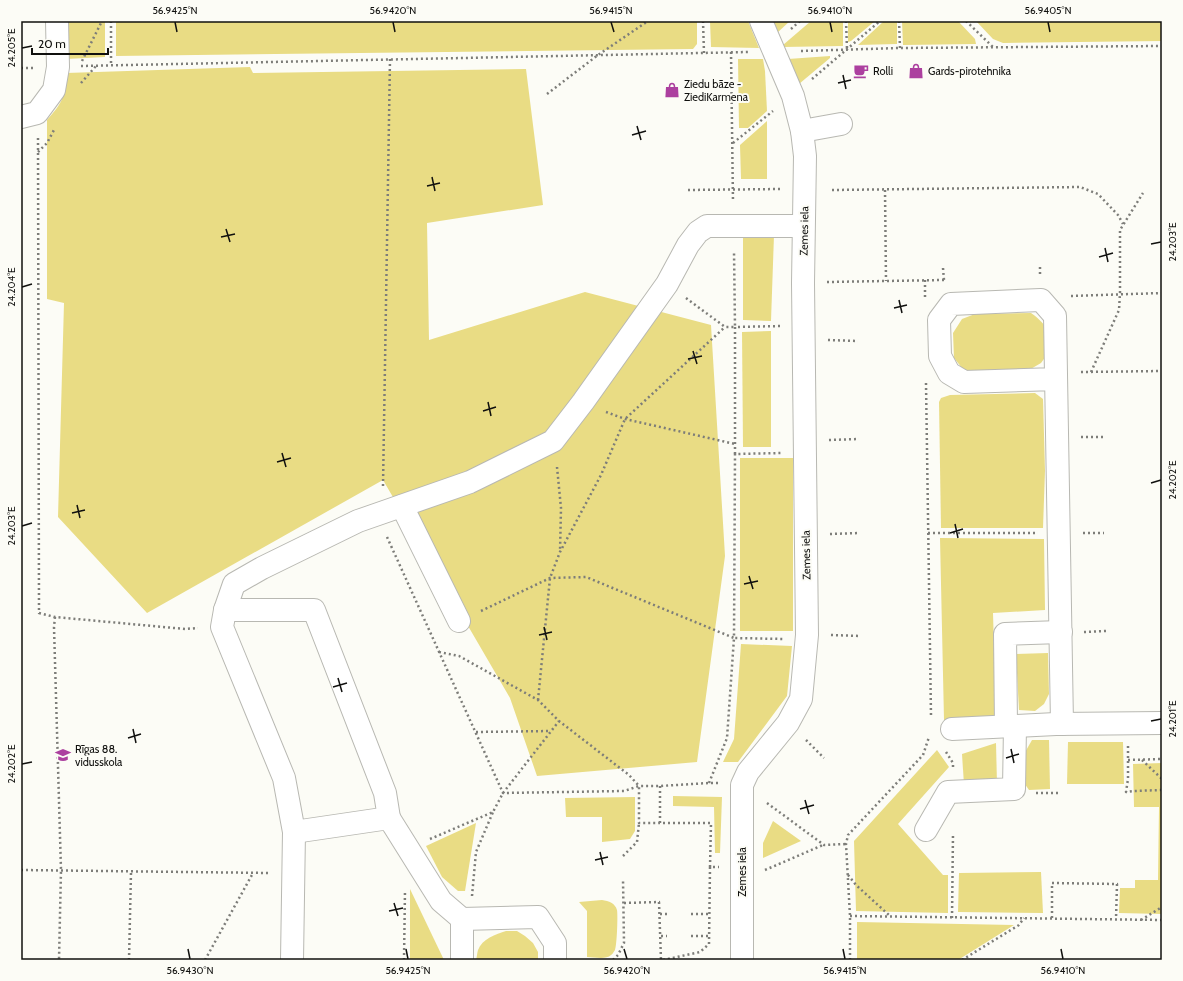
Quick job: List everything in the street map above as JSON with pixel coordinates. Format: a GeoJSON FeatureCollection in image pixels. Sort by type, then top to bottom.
{"type":"FeatureCollection","features":[{"type":"Feature","properties":{"kind":"street"},"geometry":{"type":"LineString","coordinates":[[29,115],[54,90],[58,67],[57,21]]}},
{"type":"Feature","properties":{"kind":"street","name":"Zemes iela"},"geometry":{"type":"LineString","coordinates":[[742,960],[742,785],[748,772],[788,723],[801,699],[806,637],[803,333],[803,226],[805,156],[802,131],[793,96],[761,21]]}},
{"type":"Feature","properties":{"kind":"street"},"geometry":{"type":"LineString","coordinates":[[802,131],[841,124]]}},
{"type":"Feature","properties":{"kind":"street"},"geometry":{"type":"LineString","coordinates":[[292,960],[294,832],[284,778],[224,618],[234,584],[262,568],[358,521],[470,482],[553,441],[583,402],[667,284],[688,245],[698,232],[707,226],[803,226]]}},
{"type":"Feature","properties":{"kind":"street"},"geometry":{"type":"LineString","coordinates":[[1056,379],[964,382],[949,373],[940,356],[939,320],[952,304],[1041,300],[1055,316],[1062,724]]}},
{"type":"Feature","properties":{"kind":"street"},"geometry":{"type":"LineString","coordinates":[[392,509],[459,621]]}},
{"type":"Feature","properties":{"kind":"street"},"geometry":{"type":"LineString","coordinates":[[224,618],[314,610],[384,793],[389,818],[441,901],[462,919],[538,917],[555,943],[555,960]]}},
{"type":"Feature","properties":{"kind":"street"},"geometry":{"type":"LineString","coordinates":[[926,830],[948,792],[1014,789],[1005,634],[1061,632]]}},
{"type":"Feature","properties":{"kind":"street"},"geometry":{"type":"LineString","coordinates":[[942,729],[1062,724],[1162,724]]}},
{"type":"Feature","properties":{"kind":"street"},"geometry":{"type":"LineString","coordinates":[[294,832],[389,818]]}},
{"type":"Feature","properties":{"kind":"street"},"geometry":{"type":"LineString","coordinates":[[462,919],[462,960]]}},
{"type":"Feature","properties":{"kind":"path"},"geometry":{"type":"LineString","coordinates":[[102,21],[79,66],[773,52],[900,48],[1162,46]]}},
{"type":"Feature","properties":{"kind":"path"},"geometry":{"type":"LineString","coordinates":[[111,21],[111,65]]}},
{"type":"Feature","properties":{"kind":"path"},"geometry":{"type":"LineString","coordinates":[[547,94],[598,55],[648,21]]}},
{"type":"Feature","properties":{"kind":"path"},"geometry":{"type":"LineString","coordinates":[[703,21],[704,53]]}},
{"type":"Feature","properties":{"kind":"path"},"geometry":{"type":"LineString","coordinates":[[846,21],[847,50]]}},
{"type":"Feature","properties":{"kind":"path"},"geometry":{"type":"LineString","coordinates":[[899,21],[900,48]]}},
{"type":"Feature","properties":{"kind":"path"},"geometry":{"type":"LineString","coordinates":[[966,21],[995,48]]}},
{"type":"Feature","properties":{"kind":"path"},"geometry":{"type":"LineString","coordinates":[[709,783],[727,738],[734,638],[735,327],[731,52]]}},
{"type":"Feature","properties":{"kind":"path"},"geometry":{"type":"LineString","coordinates":[[390,59],[392,509],[386,535],[503,793]]}},
{"type":"Feature","properties":{"kind":"path"},"geometry":{"type":"LineString","coordinates":[[21,68],[58,67]]}},
{"type":"Feature","properties":{"kind":"path"},"geometry":{"type":"LineString","coordinates":[[29,115],[39,613],[55,617],[185,629],[224,618]]}},
{"type":"Feature","properties":{"kind":"path"},"geometry":{"type":"LineString","coordinates":[[832,190],[1080,187],[1098,194],[1118,215],[1123,224]]}},
{"type":"Feature","properties":{"kind":"path"},"geometry":{"type":"LineString","coordinates":[[688,190],[805,189]]}},
{"type":"Feature","properties":{"kind":"path"},"geometry":{"type":"LineString","coordinates":[[885,190],[886,281]]}},
{"type":"Feature","properties":{"kind":"path"},"geometry":{"type":"LineString","coordinates":[[1091,372],[1119,310],[1120,230],[1144,193]]}},
{"type":"Feature","properties":{"kind":"path"},"geometry":{"type":"LineString","coordinates":[[943,268],[944,280]]}},
{"type":"Feature","properties":{"kind":"path"},"geometry":{"type":"LineString","coordinates":[[925,280],[925,304]]}},
{"type":"Feature","properties":{"kind":"path"},"geometry":{"type":"LineString","coordinates":[[667,284],[725,327],[803,333],[858,340]]}},
{"type":"Feature","properties":{"kind":"path"},"geometry":{"type":"LineString","coordinates":[[538,700],[550,578],[560,552],[601,475],[625,419],[725,327]]}},
{"type":"Feature","properties":{"kind":"path"},"geometry":{"type":"LineString","coordinates":[[1079,372],[1162,371]]}},
{"type":"Feature","properties":{"kind":"path"},"geometry":{"type":"LineString","coordinates":[[850,960],[850,916],[846,844],[848,835],[923,755],[942,729],[928,533],[926,383]]}},
{"type":"Feature","properties":{"kind":"path"},"geometry":{"type":"LineString","coordinates":[[583,402],[625,419],[735,444]]}},
{"type":"Feature","properties":{"kind":"path"},"geometry":{"type":"LineString","coordinates":[[735,454],[859,439]]}},
{"type":"Feature","properties":{"kind":"path"},"geometry":{"type":"LineString","coordinates":[[553,441],[556,455],[561,508],[560,552]]}},
{"type":"Feature","properties":{"kind":"path"},"geometry":{"type":"LineString","coordinates":[[806,534],[859,533]]}},
{"type":"Feature","properties":{"kind":"path"},"geometry":{"type":"LineString","coordinates":[[928,533],[1104,533]]}},
{"type":"Feature","properties":{"kind":"path"},"geometry":{"type":"LineString","coordinates":[[459,621],[550,578],[586,577],[734,638],[860,636]]}},
{"type":"Feature","properties":{"kind":"path"},"geometry":{"type":"LineString","coordinates":[[55,617],[54,627],[61,870],[59,960]]}},
{"type":"Feature","properties":{"kind":"path"},"geometry":{"type":"LineString","coordinates":[[439,652],[458,656],[538,700],[559,721],[629,775],[639,786],[639,823],[637,842],[623,856]]}},
{"type":"Feature","properties":{"kind":"path"},"geometry":{"type":"LineString","coordinates":[[462,919],[472,896],[476,852],[493,812],[503,793],[559,721]]}},
{"type":"Feature","properties":{"kind":"path"},"geometry":{"type":"LineString","coordinates":[[1127,724],[1128,779],[1126,792],[1162,790]]}},
{"type":"Feature","properties":{"kind":"path"},"geometry":{"type":"LineString","coordinates":[[476,732],[551,731]]}},
{"type":"Feature","properties":{"kind":"path"},"geometry":{"type":"LineString","coordinates":[[1128,760],[1162,759]]}},
{"type":"Feature","properties":{"kind":"path"},"geometry":{"type":"LineString","coordinates":[[1142,760],[1162,779]]}},
{"type":"Feature","properties":{"kind":"path"},"geometry":{"type":"LineString","coordinates":[[503,793],[624,791],[639,786],[709,783],[742,785],[824,845]]}},
{"type":"Feature","properties":{"kind":"path"},"geometry":{"type":"LineString","coordinates":[[660,786],[660,823]]}},
{"type":"Feature","properties":{"kind":"path"},"geometry":{"type":"LineString","coordinates":[[408,848],[493,812]]}},
{"type":"Feature","properties":{"kind":"path"},"geometry":{"type":"LineString","coordinates":[[624,903],[659,902],[662,960],[700,952],[709,944],[711,824],[639,823]]}},
{"type":"Feature","properties":{"kind":"path"},"geometry":{"type":"LineString","coordinates":[[742,880],[824,845],[846,844]]}},
{"type":"Feature","properties":{"kind":"path"},"geometry":{"type":"LineString","coordinates":[[710,867],[716,867]]}},
{"type":"Feature","properties":{"kind":"path"},"geometry":{"type":"LineString","coordinates":[[21,870],[294,873]]}},
{"type":"Feature","properties":{"kind":"path"},"geometry":{"type":"LineString","coordinates":[[129,960],[131,872]]}},
{"type":"Feature","properties":{"kind":"path"},"geometry":{"type":"LineString","coordinates":[[205,960],[254,873]]}},
{"type":"Feature","properties":{"kind":"path"},"geometry":{"type":"LineString","coordinates":[[848,874],[856,885],[891,917]]}},
{"type":"Feature","properties":{"kind":"path"},"geometry":{"type":"LineString","coordinates":[[613,960],[618,955],[624,943],[623,879]]}},
{"type":"Feature","properties":{"kind":"path"},"geometry":{"type":"LineString","coordinates":[[404,883],[404,960]]}},
{"type":"Feature","properties":{"kind":"path"},"geometry":{"type":"LineString","coordinates":[[1052,918],[1052,883],[1117,884],[1116,920]]}},
{"type":"Feature","properties":{"kind":"path"},"geometry":{"type":"LineString","coordinates":[[1141,920],[1162,907]]}},
{"type":"Feature","properties":{"kind":"path"},"geometry":{"type":"LineString","coordinates":[[660,914],[667,914]]}},
{"type":"Feature","properties":{"kind":"path"},"geometry":{"type":"LineString","coordinates":[[691,914],[709,914]]}},
{"type":"Feature","properties":{"kind":"path"},"geometry":{"type":"LineString","coordinates":[[850,916],[1162,920]]}},
{"type":"Feature","properties":{"kind":"path"},"geometry":{"type":"LineString","coordinates":[[962,960],[1019,925],[1024,918]]}},
{"type":"Feature","properties":{"kind":"path"},"geometry":{"type":"LineString","coordinates":[[661,936],[667,936]]}},
{"type":"Feature","properties":{"kind":"path"},"geometry":{"type":"LineString","coordinates":[[691,936],[709,936]]}},
{"type":"Feature","properties":{"kind":"shaded area"},"geometry":{"type":"Polygon","coordinates":[[[65,21],[105,21],[105,57],[66,59],[65,21]]]}},
{"type":"Feature","properties":{"kind":"shaded area"},"geometry":{"type":"Polygon","coordinates":[[[116,21],[697,21],[697,44],[693,49],[116,56],[116,21]]]}},
{"type":"Feature","properties":{"kind":"shaded area"},"geometry":{"type":"Polygon","coordinates":[[[710,21],[748,21],[759,48],[711,47],[710,21]]]}},
{"type":"Feature","properties":{"kind":"shaded area"},"geometry":{"type":"Polygon","coordinates":[[[772,21],[790,21],[777,33],[772,21]]]}},
{"type":"Feature","properties":{"kind":"shaded area"},"geometry":{"type":"Polygon","coordinates":[[[811,21],[843,21],[843,46],[783,47],[783,45],[811,21]]]}},
{"type":"Feature","properties":{"kind":"shaded area"},"geometry":{"type":"Polygon","coordinates":[[[848,21],[875,21],[848,42],[848,21]]]}},
{"type":"Feature","properties":{"kind":"shaded area"},"geometry":{"type":"Polygon","coordinates":[[[884,21],[897,21],[897,44],[858,45],[884,21]]]}},
{"type":"Feature","properties":{"kind":"shaded area"},"geometry":{"type":"Polygon","coordinates":[[[902,21],[958,21],[975,39],[976,44],[903,45],[902,21]]]}},
{"type":"Feature","properties":{"kind":"shaded area"},"geometry":{"type":"Polygon","coordinates":[[[976,21],[1162,21],[1162,41],[1003,43],[993,39],[976,21]]]}},
{"type":"Feature","properties":{"kind":"shaded area"},"geometry":{"type":"Polygon","coordinates":[[[830,56],[830,58],[799,84],[788,59],[830,56]]]}},
{"type":"Feature","properties":{"kind":"shaded area"},"geometry":{"type":"Polygon","coordinates":[[[738,59],[763,59],[765,71],[767,111],[748,128],[739,128],[738,59]]]}},
{"type":"Feature","properties":{"kind":"shaded area"},"geometry":{"type":"Polygon","coordinates":[[[250,67],[253,73],[526,69],[543,205],[427,223],[429,340],[585,292],[711,325],[725,556],[697,762],[537,776],[510,698],[383,480],[147,613],[58,517],[64,303],[47,299],[47,120],[60,104],[64,94],[66,73],[250,67]]]}},
{"type":"Feature","properties":{"kind":"shaded area"},"geometry":{"type":"Polygon","coordinates":[[[767,121],[767,179],[741,179],[740,145],[767,121]]]}},
{"type":"Feature","properties":{"kind":"shaded area"},"geometry":{"type":"Polygon","coordinates":[[[774,235],[771,321],[743,320],[743,236],[774,235]]]}},
{"type":"Feature","properties":{"kind":"shaded area"},"geometry":{"type":"Polygon","coordinates":[[[1031,313],[1041,322],[1048,334],[1049,352],[1041,363],[1029,370],[973,373],[962,368],[954,358],[953,333],[962,319],[975,314],[1031,313]]]}},
{"type":"Feature","properties":{"kind":"shaded area"},"geometry":{"type":"Polygon","coordinates":[[[771,331],[771,447],[743,447],[742,332],[771,331]]]}},
{"type":"Feature","properties":{"kind":"shaded area"},"geometry":{"type":"Polygon","coordinates":[[[1035,393],[1043,399],[1045,471],[1043,528],[941,528],[939,402],[941,398],[950,395],[1035,393]]]}},
{"type":"Feature","properties":{"kind":"shaded area"},"geometry":{"type":"Polygon","coordinates":[[[740,458],[793,458],[793,631],[740,631],[740,458]]]}},
{"type":"Feature","properties":{"kind":"shaded area"},"geometry":{"type":"Polygon","coordinates":[[[940,538],[1044,539],[1045,610],[993,613],[996,717],[944,720],[940,538]]]}},
{"type":"Feature","properties":{"kind":"shaded area"},"geometry":{"type":"Polygon","coordinates":[[[741,644],[792,646],[787,696],[738,762],[723,762],[734,739],[741,644]]]}},
{"type":"Feature","properties":{"kind":"shaded area"},"geometry":{"type":"Polygon","coordinates":[[[1048,653],[1049,694],[1044,704],[1035,711],[1019,710],[1016,654],[1048,653]]]}},
{"type":"Feature","properties":{"kind":"shaded area"},"geometry":{"type":"Polygon","coordinates":[[[1032,740],[1049,740],[1050,789],[1029,790],[1020,777],[1024,754],[1032,740]]]}},
{"type":"Feature","properties":{"kind":"shaded area"},"geometry":{"type":"Polygon","coordinates":[[[1068,742],[1123,742],[1124,784],[1067,784],[1068,742]]]}},
{"type":"Feature","properties":{"kind":"shaded area"},"geometry":{"type":"Polygon","coordinates":[[[996,743],[997,784],[964,785],[962,754],[996,743]]]}},
{"type":"Feature","properties":{"kind":"shaded area"},"geometry":{"type":"Polygon","coordinates":[[[937,750],[949,767],[898,824],[943,875],[948,875],[948,913],[856,911],[854,841],[937,750]]]}},
{"type":"Feature","properties":{"kind":"shaded area"},"geometry":{"type":"Polygon","coordinates":[[[1162,763],[1162,914],[1119,913],[1120,888],[1135,888],[1135,880],[1158,880],[1159,807],[1134,807],[1133,764],[1162,763]]]}},
{"type":"Feature","properties":{"kind":"shaded area"},"geometry":{"type":"Polygon","coordinates":[[[673,796],[722,797],[720,853],[715,853],[714,807],[673,806],[673,796]]]}},
{"type":"Feature","properties":{"kind":"shaded area"},"geometry":{"type":"Polygon","coordinates":[[[635,797],[635,831],[630,839],[602,842],[602,817],[566,817],[565,798],[635,797]]]}},
{"type":"Feature","properties":{"kind":"shaded area"},"geometry":{"type":"Polygon","coordinates":[[[773,821],[801,841],[763,858],[763,843],[773,821]]]}},
{"type":"Feature","properties":{"kind":"shaded area"},"geometry":{"type":"Polygon","coordinates":[[[476,823],[465,891],[458,891],[442,877],[426,846],[476,823]]]}},
{"type":"Feature","properties":{"kind":"shaded area"},"geometry":{"type":"Polygon","coordinates":[[[1041,872],[1043,913],[958,912],[959,873],[1041,872]]]}},
{"type":"Feature","properties":{"kind":"shaded area"},"geometry":{"type":"Polygon","coordinates":[[[410,889],[444,960],[410,960],[410,889]]]}},
{"type":"Feature","properties":{"kind":"shaded area"},"geometry":{"type":"Polygon","coordinates":[[[602,900],[611,903],[617,910],[615,950],[609,957],[587,957],[587,911],[579,902],[602,900]]]}},
{"type":"Feature","properties":{"kind":"shaded area"},"geometry":{"type":"Polygon","coordinates":[[[857,922],[1014,925],[958,960],[857,960],[857,922]]]}},
{"type":"Feature","properties":{"kind":"shaded area"},"geometry":{"type":"Polygon","coordinates":[[[506,931],[517,931],[533,943],[538,952],[538,960],[476,960],[480,946],[486,940],[494,935],[506,931]]]}},
{"type":"Feature","properties":{"kind":"place","name":"Rolli"},"geometry":{"type":"Point","coordinates":[861,71]}},
{"type":"Feature","properties":{"kind":"place","name":"Gards-pirotehnika"},"geometry":{"type":"Point","coordinates":[916,71]}},
{"type":"Feature","properties":{"kind":"place","name":"Ziedu bāze - ZiediKarmena"},"geometry":{"type":"Point","coordinates":[672,90]}},
{"type":"Feature","properties":{"kind":"place","name":"Rīgas 88. vidusskola"},"geometry":{"type":"Point","coordinates":[63,755]}}]}
